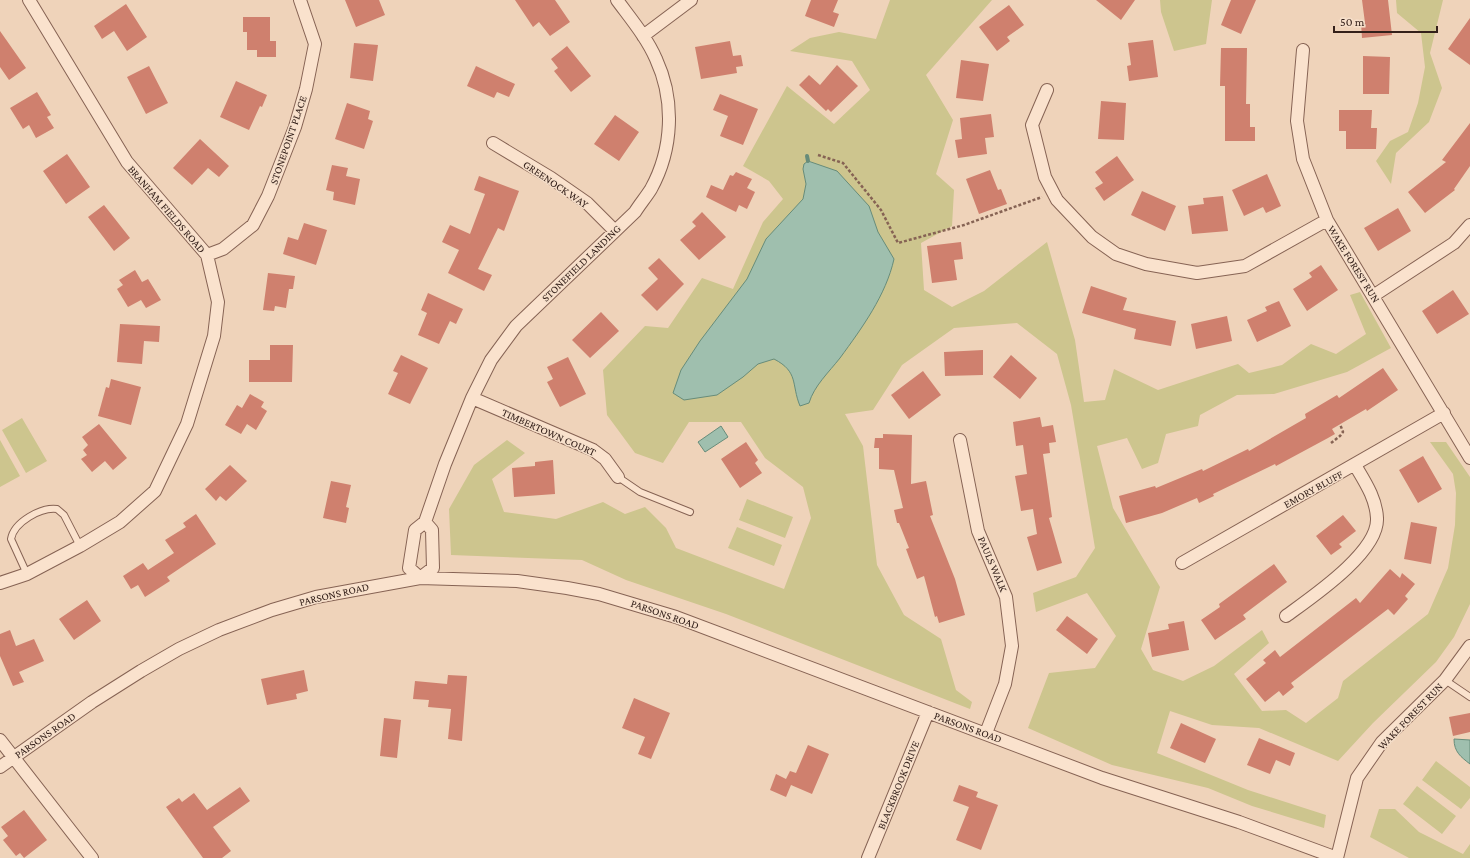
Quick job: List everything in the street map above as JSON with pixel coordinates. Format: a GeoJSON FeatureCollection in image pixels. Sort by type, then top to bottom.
{"type":"FeatureCollection","features":[{"type":"Feature","properties":{"kind":"street","name":"BRANHAM FIELDS ROAD"},"geometry":{"type":"LineString","coordinates":[[0,583],[27,574],[80,546],[120,522],[155,492],[187,424],[214,336],[218,302],[207,255],[127,162],[29,0]]}},
{"type":"Feature","properties":{"kind":"street","name":"STONEPOINT PLACE"},"geometry":{"type":"LineString","coordinates":[[207,255],[223,248],[253,225],[268,196],[295,127],[306,89],[315,44],[300,0]]}},
{"type":"Feature","properties":{"kind":"street","name":"STONEFIELD LANDING"},"geometry":{"type":"LineString","coordinates":[[420,578],[409,568],[415,530],[425,522],[445,464],[472,398],[491,360],[516,326],[635,212],[651,189],[662,165],[668,138],[669,111],[665,84],[656,58],[617,0]]}},
{"type":"Feature","properties":{"kind":"street"},"geometry":{"type":"LineString","coordinates":[[642,36],[691,0]]}},
{"type":"Feature","properties":{"kind":"street","name":"WAKE FOREST RUN"},"geometry":{"type":"LineString","coordinates":[[1303,50],[1297,121],[1303,159],[1327,220],[1470,458]]}},
{"type":"Feature","properties":{"kind":"street"},"geometry":{"type":"LineString","coordinates":[[1047,90],[1032,125],[1045,177],[1057,200],[1092,236],[1116,254],[1146,264],[1197,273],[1245,266],[1327,220]]}},
{"type":"Feature","properties":{"kind":"street","name":"GREENOCK WAY"},"geometry":{"type":"LineString","coordinates":[[493,143],[552,178],[588,204],[615,231]]}},
{"type":"Feature","properties":{"kind":"street"},"geometry":{"type":"LineString","coordinates":[[1373,296],[1454,244],[1470,225]]}},
{"type":"Feature","properties":{"kind":"street","name":"TIMBERTOWN COURT"},"geometry":{"type":"LineString","coordinates":[[472,398],[593,450],[605,459],[618,477]]}},
{"type":"Feature","properties":{"kind":"street","name":"EMORY BLUFF"},"geometry":{"type":"LineString","coordinates":[[1182,563],[1444,413]]}},
{"type":"Feature","properties":{"kind":"street","name":"PAULS WALK"},"geometry":{"type":"LineString","coordinates":[[960,440],[978,530],[1006,597],[1012,646],[1005,684],[986,733]]}},
{"type":"Feature","properties":{"kind":"street"},"geometry":{"type":"LineString","coordinates":[[1286,616],[1329,584],[1362,553],[1375,535],[1377,519],[1373,498],[1355,465]]}},
{"type":"Feature","properties":{"kind":"street"},"geometry":{"type":"LineString","coordinates":[[420,578],[433,568],[432,530],[425,522]]}},
{"type":"Feature","properties":{"kind":"street","name":"PARSONS ROAD"},"geometry":{"type":"LineString","coordinates":[[0,767],[92,702],[179,649],[219,630],[272,610],[316,597],[420,578],[517,581],[567,588],[617,598],[676,617],[1102,778],[1239,822],[1337,858]]}},
{"type":"Feature","properties":{"kind":"street","name":"WAKE FOREST RUN"},"geometry":{"type":"LineString","coordinates":[[1337,858],[1357,778],[1382,742],[1445,680],[1470,646]]}},
{"type":"Feature","properties":{"kind":"street","name":"BLACKBROOK DRIVE"},"geometry":{"type":"LineString","coordinates":[[868,858],[928,712]]}},
{"type":"Feature","properties":{"kind":"street"},"geometry":{"type":"LineString","coordinates":[[0,740],[12,758],[92,858]]}},
{"type":"Feature","properties":{"kind":"lane"},"geometry":{"type":"LineString","coordinates":[[618,477],[640,492],[690,512]]}},
{"type":"Feature","properties":{"kind":"lane"},"geometry":{"type":"LineString","coordinates":[[27,574],[11,539],[16,527],[30,517],[48,508],[57,508],[64,516],[80,546]]}},
{"type":"Feature","properties":{"kind":"lane"},"geometry":{"type":"LineString","coordinates":[[1445,680],[1470,698]]}},
{"type":"Feature","properties":{"kind":"path"},"geometry":{"type":"LineString","coordinates":[[818,155],[843,163],[881,210],[898,243],[964,225],[1054,193]]}},
{"type":"Feature","properties":{"kind":"path"},"geometry":{"type":"LineString","coordinates":[[1331,443],[1343,432],[1340,424]]}},
{"type":"Feature","properties":{"kind":"shaded area"},"geometry":{"type":"Polygon","coordinates":[[[890,0],[992,0],[926,75],[953,120],[936,174],[954,190],[952,226],[921,243],[924,290],[952,307],[984,291],[1047,242],[1075,340],[1084,402],[1105,400],[1114,369],[1158,390],[1238,364],[1249,373],[1282,365],[1311,344],[1336,354],[1366,334],[1350,295],[1360,292],[1391,348],[1347,372],[1274,394],[1237,395],[1200,415],[1198,426],[1166,434],[1158,463],[1142,469],[1127,438],[1097,446],[1113,508],[1160,587],[1141,649],[1153,670],[1183,681],[1214,666],[1262,630],[1269,643],[1234,674],[1262,711],[1286,710],[1306,723],[1338,698],[1343,681],[1428,614],[1448,568],[1455,525],[1456,493],[1453,474],[1430,442],[1446,442],[1470,477],[1470,604],[1454,637],[1436,662],[1373,723],[1338,761],[1259,728],[1212,725],[1170,711],[1157,753],[1248,790],[1326,815],[1324,828],[1252,806],[1208,788],[1112,765],[1028,728],[1049,673],[1095,668],[1116,636],[1087,593],[1036,612],[1033,593],[1076,577],[1095,548],[1071,405],[1057,354],[1017,323],[954,328],[902,365],[873,410],[845,414],[863,446],[877,565],[904,615],[941,639],[956,690],[972,702],[970,709],[726,614],[626,580],[582,560],[451,555],[449,509],[474,465],[507,440],[525,453],[492,479],[504,512],[556,519],[603,502],[625,514],[645,507],[666,528],[676,548],[784,589],[811,518],[803,487],[765,458],[741,422],[689,422],[663,463],[635,453],[607,415],[603,370],[645,326],[668,328],[702,278],[733,289],[763,222],[783,199],[769,181],[743,166],[787,86],[834,124],[870,90],[852,61],[790,51],[810,38],[839,32],[876,39],[890,0]]]}},
{"type":"Feature","properties":{"kind":"shaded area"},"geometry":{"type":"Polygon","coordinates":[[[1160,0],[1212,0],[1206,44],[1174,51],[1161,12],[1160,0]]]}},
{"type":"Feature","properties":{"kind":"shaded area"},"geometry":{"type":"Polygon","coordinates":[[[1396,0],[1443,0],[1430,53],[1442,88],[1429,122],[1396,153],[1391,184],[1376,161],[1390,141],[1408,132],[1418,103],[1425,67],[1421,33],[1397,13],[1396,0]]]}},
{"type":"Feature","properties":{"kind":"shaded area"},"geometry":{"type":"Polygon","coordinates":[[[808,161],[837,171],[869,206],[878,232],[894,259],[879,298],[857,335],[814,391],[809,403],[800,406],[791,374],[782,364],[774,359],[758,364],[743,377],[717,395],[684,400],[673,393],[681,370],[700,341],[747,279],[766,239],[803,199],[806,184],[803,169],[804,164],[808,161]]]}},
{"type":"Feature","properties":{"kind":"shaded area"},"geometry":{"type":"Polygon","coordinates":[[[22,418],[47,461],[26,473],[2,430],[22,418]]]}},
{"type":"Feature","properties":{"kind":"shaded area"},"geometry":{"type":"Polygon","coordinates":[[[721,426],[728,437],[705,452],[698,442],[721,426]]]}},
{"type":"Feature","properties":{"kind":"shaded area"},"geometry":{"type":"Polygon","coordinates":[[[0,440],[20,476],[0,487],[0,440]]]}},
{"type":"Feature","properties":{"kind":"shaded area"},"geometry":{"type":"Polygon","coordinates":[[[747,499],[793,517],[785,538],[739,520],[747,499]]]}},
{"type":"Feature","properties":{"kind":"shaded area"},"geometry":{"type":"Polygon","coordinates":[[[737,527],[782,545],[774,566],[728,548],[737,527]]]}},
{"type":"Feature","properties":{"kind":"shaded area"},"geometry":{"type":"Polygon","coordinates":[[[1454,739],[1470,740],[1470,764],[1457,751],[1454,744],[1454,739]]]}},
{"type":"Feature","properties":{"kind":"shaded area"},"geometry":{"type":"Polygon","coordinates":[[[1436,761],[1470,787],[1470,798],[1461,809],[1422,780],[1436,761]]]}},
{"type":"Feature","properties":{"kind":"shaded area"},"geometry":{"type":"Polygon","coordinates":[[[1417,786],[1456,816],[1442,834],[1403,804],[1417,786]]]}},
{"type":"Feature","properties":{"kind":"shaded area"},"geometry":{"type":"Polygon","coordinates":[[[1379,809],[1395,809],[1419,832],[1463,854],[1470,844],[1470,858],[1409,858],[1370,837],[1379,809]]]}},
{"type":"Feature","properties":{"kind":"building"},"geometry":{"type":"Polygon","coordinates":[[[345,0],[379,0],[385,15],[356,27],[345,0]]]}},
{"type":"Feature","properties":{"kind":"building"},"geometry":{"type":"Polygon","coordinates":[[[515,0],[555,0],[570,22],[550,36],[539,22],[533,27],[515,0]]]}},
{"type":"Feature","properties":{"kind":"building"},"geometry":{"type":"Polygon","coordinates":[[[811,0],[838,0],[833,12],[839,14],[834,27],[805,16],[811,0]]]}},
{"type":"Feature","properties":{"kind":"building"},"geometry":{"type":"Polygon","coordinates":[[[1096,0],[1135,0],[1121,20],[1096,0]]]}},
{"type":"Feature","properties":{"kind":"building"},"geometry":{"type":"Polygon","coordinates":[[[1231,0],[1256,0],[1241,34],[1221,25],[1231,0]]]}},
{"type":"Feature","properties":{"kind":"building"},"geometry":{"type":"Polygon","coordinates":[[[1362,0],[1388,0],[1392,35],[1362,38],[1361,23],[1365,23],[1362,0]]]}},
{"type":"Feature","properties":{"kind":"building"},"geometry":{"type":"Polygon","coordinates":[[[126,4],[147,37],[127,51],[114,31],[102,39],[94,26],[126,4]]]}},
{"type":"Feature","properties":{"kind":"building"},"geometry":{"type":"Polygon","coordinates":[[[1009,5],[1024,25],[1007,37],[1010,41],[997,51],[979,27],[1009,5]]]}},
{"type":"Feature","properties":{"kind":"building"},"geometry":{"type":"Polygon","coordinates":[[[243,17],[270,17],[270,41],[276,41],[276,57],[257,57],[257,50],[247,50],[247,32],[243,32],[243,17]]]}},
{"type":"Feature","properties":{"kind":"building"},"geometry":{"type":"Polygon","coordinates":[[[1470,18],[1470,65],[1448,49],[1470,18]]]}},
{"type":"Feature","properties":{"kind":"building"},"geometry":{"type":"Polygon","coordinates":[[[0,31],[26,68],[9,80],[0,67],[0,31]]]}},
{"type":"Feature","properties":{"kind":"building"},"geometry":{"type":"Polygon","coordinates":[[[1153,40],[1158,77],[1129,81],[1127,66],[1131,65],[1128,43],[1153,40]]]}},
{"type":"Feature","properties":{"kind":"building"},"geometry":{"type":"Polygon","coordinates":[[[730,41],[733,56],[741,55],[743,66],[736,67],[737,73],[701,79],[695,47],[730,41]]]}},
{"type":"Feature","properties":{"kind":"building"},"geometry":{"type":"Polygon","coordinates":[[[354,43],[378,45],[373,81],[350,78],[354,43]]]}},
{"type":"Feature","properties":{"kind":"building"},"geometry":{"type":"Polygon","coordinates":[[[567,46],[591,76],[571,92],[554,71],[558,68],[551,59],[567,46]]]}},
{"type":"Feature","properties":{"kind":"building"},"geometry":{"type":"Polygon","coordinates":[[[1221,48],[1247,48],[1246,104],[1250,104],[1250,127],[1255,127],[1255,141],[1225,141],[1225,86],[1220,86],[1221,48]]]}},
{"type":"Feature","properties":{"kind":"building"},"geometry":{"type":"Polygon","coordinates":[[[1363,56],[1390,57],[1389,94],[1363,94],[1363,56]]]}},
{"type":"Feature","properties":{"kind":"building"},"geometry":{"type":"Polygon","coordinates":[[[961,60],[989,64],[983,101],[956,98],[961,60]]]}},
{"type":"Feature","properties":{"kind":"building"},"geometry":{"type":"Polygon","coordinates":[[[837,65],[858,86],[831,112],[828,109],[826,111],[799,85],[809,75],[820,85],[837,65]]]}},
{"type":"Feature","properties":{"kind":"building"},"geometry":{"type":"Polygon","coordinates":[[[149,66],[168,103],[146,114],[127,77],[149,66]]]}},
{"type":"Feature","properties":{"kind":"building"},"geometry":{"type":"Polygon","coordinates":[[[476,66],[515,84],[509,97],[497,92],[494,98],[467,86],[476,66]]]}},
{"type":"Feature","properties":{"kind":"building"},"geometry":{"type":"Polygon","coordinates":[[[236,81],[267,95],[249,130],[220,117],[236,81]]]}},
{"type":"Feature","properties":{"kind":"building"},"geometry":{"type":"Polygon","coordinates":[[[37,92],[51,115],[47,117],[54,128],[36,138],[29,125],[23,129],[10,108],[37,92]]]}},
{"type":"Feature","properties":{"kind":"building"},"geometry":{"type":"Polygon","coordinates":[[[720,94],[758,109],[743,145],[720,136],[728,116],[713,110],[720,94]]]}},
{"type":"Feature","properties":{"kind":"building"},"geometry":{"type":"Polygon","coordinates":[[[1101,101],[1126,103],[1124,140],[1098,139],[1101,101]]]}},
{"type":"Feature","properties":{"kind":"building"},"geometry":{"type":"Polygon","coordinates":[[[347,103],[370,111],[368,119],[373,121],[364,149],[335,139],[347,103]]]}},
{"type":"Feature","properties":{"kind":"building"},"geometry":{"type":"Polygon","coordinates":[[[1339,110],[1372,110],[1371,128],[1377,128],[1376,149],[1346,149],[1346,131],[1339,131],[1339,110]]]}},
{"type":"Feature","properties":{"kind":"building"},"geometry":{"type":"Polygon","coordinates":[[[991,114],[994,137],[985,138],[987,154],[958,158],[955,140],[962,139],[960,118],[991,114]]]}},
{"type":"Feature","properties":{"kind":"building"},"geometry":{"type":"Polygon","coordinates":[[[615,115],[639,132],[619,161],[594,144],[615,115]]]}},
{"type":"Feature","properties":{"kind":"building"},"geometry":{"type":"Polygon","coordinates":[[[1470,123],[1470,166],[1454,189],[1455,190],[1425,213],[1408,192],[1446,162],[1442,160],[1470,123]]]}},
{"type":"Feature","properties":{"kind":"building"},"geometry":{"type":"Polygon","coordinates":[[[200,139],[229,166],[219,177],[208,168],[192,185],[173,168],[200,139]]]}},
{"type":"Feature","properties":{"kind":"building"},"geometry":{"type":"Polygon","coordinates":[[[67,154],[90,187],[66,204],[43,171],[67,154]]]}},
{"type":"Feature","properties":{"kind":"building"},"geometry":{"type":"Polygon","coordinates":[[[1117,156],[1134,180],[1104,201],[1095,188],[1103,183],[1095,172],[1117,156]]]}},
{"type":"Feature","properties":{"kind":"building"},"geometry":{"type":"Polygon","coordinates":[[[332,165],[348,168],[346,176],[360,179],[355,205],[333,200],[334,192],[326,190],[332,165]]]}},
{"type":"Feature","properties":{"kind":"building"},"geometry":{"type":"Polygon","coordinates":[[[990,170],[998,190],[1001,189],[1007,204],[979,214],[966,179],[990,170]]]}},
{"type":"Feature","properties":{"kind":"building"},"geometry":{"type":"Polygon","coordinates":[[[736,172],[752,179],[747,188],[755,192],[747,209],[739,205],[736,212],[706,197],[711,185],[723,190],[730,175],[733,176],[736,172]]]}},
{"type":"Feature","properties":{"kind":"building"},"geometry":{"type":"Polygon","coordinates":[[[1267,174],[1281,206],[1266,213],[1263,207],[1244,216],[1232,190],[1267,174]]]}},
{"type":"Feature","properties":{"kind":"building"},"geometry":{"type":"Polygon","coordinates":[[[479,176],[519,191],[504,231],[498,228],[478,269],[492,275],[484,291],[448,273],[459,250],[442,242],[450,225],[470,234],[485,194],[474,190],[479,176]]]}},
{"type":"Feature","properties":{"kind":"building"},"geometry":{"type":"Polygon","coordinates":[[[1142,191],[1176,206],[1165,231],[1131,215],[1142,191]]]}},
{"type":"Feature","properties":{"kind":"building"},"geometry":{"type":"Polygon","coordinates":[[[1223,196],[1228,231],[1192,234],[1188,206],[1204,204],[1203,198],[1223,196]]]}},
{"type":"Feature","properties":{"kind":"building"},"geometry":{"type":"Polygon","coordinates":[[[104,205],[130,238],[114,251],[88,217],[104,205]]]}},
{"type":"Feature","properties":{"kind":"building"},"geometry":{"type":"Polygon","coordinates":[[[1398,208],[1411,231],[1378,251],[1364,228],[1398,208]]]}},
{"type":"Feature","properties":{"kind":"building"},"geometry":{"type":"Polygon","coordinates":[[[702,212],[726,237],[699,260],[680,240],[696,226],[692,222],[702,212]]]}},
{"type":"Feature","properties":{"kind":"building"},"geometry":{"type":"Polygon","coordinates":[[[304,223],[327,230],[316,265],[283,254],[288,237],[298,240],[304,223]]]}},
{"type":"Feature","properties":{"kind":"building"},"geometry":{"type":"Polygon","coordinates":[[[961,242],[963,259],[954,260],[957,280],[932,283],[927,246],[961,242]]]}},
{"type":"Feature","properties":{"kind":"building"},"geometry":{"type":"Polygon","coordinates":[[[659,258],[684,284],[657,311],[641,295],[658,279],[648,268],[659,258]]]}},
{"type":"Feature","properties":{"kind":"building"},"geometry":{"type":"Polygon","coordinates":[[[1321,265],[1338,290],[1307,311],[1293,289],[1312,277],[1309,273],[1321,265]]]}},
{"type":"Feature","properties":{"kind":"building"},"geometry":{"type":"Polygon","coordinates":[[[135,270],[142,282],[148,279],[161,300],[146,308],[141,300],[128,307],[117,289],[123,285],[119,280],[135,270]]]}},
{"type":"Feature","properties":{"kind":"building"},"geometry":{"type":"Polygon","coordinates":[[[268,273],[295,276],[293,289],[289,289],[286,308],[275,306],[274,311],[263,310],[268,273]]]}},
{"type":"Feature","properties":{"kind":"building"},"geometry":{"type":"Polygon","coordinates":[[[1091,286],[1127,298],[1123,310],[1176,321],[1171,346],[1134,339],[1136,329],[1082,313],[1091,286]]]}},
{"type":"Feature","properties":{"kind":"building"},"geometry":{"type":"Polygon","coordinates":[[[1453,290],[1469,314],[1437,334],[1422,311],[1453,290]]]}},
{"type":"Feature","properties":{"kind":"building"},"geometry":{"type":"Polygon","coordinates":[[[428,293],[463,309],[456,324],[450,321],[439,344],[418,335],[427,313],[421,310],[428,293]]]}},
{"type":"Feature","properties":{"kind":"building"},"geometry":{"type":"Polygon","coordinates":[[[1279,301],[1291,326],[1257,342],[1247,320],[1267,311],[1265,307],[1279,301]]]}},
{"type":"Feature","properties":{"kind":"building"},"geometry":{"type":"Polygon","coordinates":[[[601,312],[619,331],[590,358],[572,340],[601,312]]]}},
{"type":"Feature","properties":{"kind":"building"},"geometry":{"type":"Polygon","coordinates":[[[1227,316],[1232,341],[1196,349],[1191,324],[1227,316]]]}},
{"type":"Feature","properties":{"kind":"building"},"geometry":{"type":"Polygon","coordinates":[[[120,324],[160,326],[159,342],[144,341],[142,364],[117,362],[120,324]]]}},
{"type":"Feature","properties":{"kind":"building"},"geometry":{"type":"Polygon","coordinates":[[[270,345],[293,345],[292,382],[249,382],[249,360],[270,360],[270,345]]]}},
{"type":"Feature","properties":{"kind":"building"},"geometry":{"type":"Polygon","coordinates":[[[983,350],[983,375],[945,376],[944,352],[983,350]]]}},
{"type":"Feature","properties":{"kind":"building"},"geometry":{"type":"Polygon","coordinates":[[[401,355],[428,368],[410,404],[388,394],[398,373],[393,371],[401,355]]]}},
{"type":"Feature","properties":{"kind":"building"},"geometry":{"type":"Polygon","coordinates":[[[1011,355],[1037,378],[1020,399],[993,377],[1011,355]]]}},
{"type":"Feature","properties":{"kind":"building"},"geometry":{"type":"Polygon","coordinates":[[[568,357],[586,394],[560,407],[547,382],[553,379],[547,367],[568,357]]]}},
{"type":"Feature","properties":{"kind":"building"},"geometry":{"type":"Polygon","coordinates":[[[1383,368],[1398,390],[1367,411],[1366,409],[1332,429],[1335,434],[1276,466],[1275,464],[1213,494],[1214,496],[1199,503],[1197,498],[1162,513],[1126,523],[1119,496],[1155,486],[1156,488],[1202,469],[1203,471],[1248,449],[1249,451],[1306,418],[1305,414],[1337,395],[1339,398],[1383,368]]]}},
{"type":"Feature","properties":{"kind":"building"},"geometry":{"type":"Polygon","coordinates":[[[923,371],[941,395],[909,419],[891,395],[923,371]]]}},
{"type":"Feature","properties":{"kind":"building"},"geometry":{"type":"Polygon","coordinates":[[[111,379],[141,387],[131,425],[98,416],[106,387],[109,388],[111,379]]]}},
{"type":"Feature","properties":{"kind":"building"},"geometry":{"type":"Polygon","coordinates":[[[250,394],[264,402],[261,407],[267,411],[256,430],[247,424],[241,434],[225,425],[237,405],[242,408],[250,394]]]}},
{"type":"Feature","properties":{"kind":"building"},"geometry":{"type":"Polygon","coordinates":[[[1040,417],[1042,427],[1053,425],[1056,442],[1049,443],[1050,453],[1043,454],[1052,517],[1049,518],[1062,563],[1037,571],[1027,537],[1037,534],[1033,509],[1021,511],[1015,476],[1027,474],[1023,445],[1016,446],[1013,422],[1040,417]]]}},
{"type":"Feature","properties":{"kind":"building"},"geometry":{"type":"Polygon","coordinates":[[[99,424],[127,458],[113,470],[105,461],[92,472],[81,459],[87,455],[83,450],[88,445],[82,437],[99,424]]]}},
{"type":"Feature","properties":{"kind":"building"},"geometry":{"type":"Polygon","coordinates":[[[883,434],[912,435],[911,484],[926,481],[933,515],[930,516],[955,579],[965,615],[939,623],[937,616],[935,617],[924,576],[917,579],[906,549],[909,548],[899,523],[897,523],[894,510],[903,508],[894,470],[879,469],[879,448],[874,448],[875,438],[883,438],[883,434]]]}},
{"type":"Feature","properties":{"kind":"building"},"geometry":{"type":"Polygon","coordinates":[[[746,442],[758,460],[755,463],[762,473],[740,488],[721,459],[746,442]]]}},
{"type":"Feature","properties":{"kind":"building"},"geometry":{"type":"Polygon","coordinates":[[[1423,456],[1442,489],[1418,503],[1399,470],[1423,456]]]}},
{"type":"Feature","properties":{"kind":"building"},"geometry":{"type":"Polygon","coordinates":[[[553,460],[555,494],[514,497],[512,468],[535,466],[535,462],[553,460]]]}},
{"type":"Feature","properties":{"kind":"building"},"geometry":{"type":"Polygon","coordinates":[[[230,465],[247,481],[226,501],[220,496],[216,501],[205,489],[230,465]]]}},
{"type":"Feature","properties":{"kind":"building"},"geometry":{"type":"Polygon","coordinates":[[[331,481],[351,485],[346,507],[349,508],[346,523],[323,518],[331,481]]]}},
{"type":"Feature","properties":{"kind":"building"},"geometry":{"type":"Polygon","coordinates":[[[196,514],[216,544],[167,577],[170,581],[145,597],[138,585],[131,589],[123,576],[143,563],[148,570],[174,553],[165,540],[186,527],[183,523],[196,514]]]}},
{"type":"Feature","properties":{"kind":"building"},"geometry":{"type":"Polygon","coordinates":[[[1343,515],[1356,531],[1339,544],[1342,547],[1331,555],[1316,536],[1343,515]]]}},
{"type":"Feature","properties":{"kind":"building"},"geometry":{"type":"Polygon","coordinates":[[[1411,522],[1437,527],[1431,564],[1404,559],[1411,522]]]}},
{"type":"Feature","properties":{"kind":"building"},"geometry":{"type":"Polygon","coordinates":[[[1274,564],[1287,582],[1243,615],[1246,619],[1215,640],[1201,620],[1220,607],[1219,604],[1274,564]]]}},
{"type":"Feature","properties":{"kind":"building"},"geometry":{"type":"Polygon","coordinates":[[[1390,569],[1400,578],[1402,573],[1415,584],[1405,596],[1408,599],[1394,615],[1388,609],[1291,683],[1294,687],[1283,696],[1279,691],[1265,702],[1246,679],[1266,663],[1263,660],[1275,650],[1280,657],[1356,598],[1360,603],[1390,569]]]}},
{"type":"Feature","properties":{"kind":"building"},"geometry":{"type":"Polygon","coordinates":[[[87,600],[101,621],[74,640],[59,619],[87,600]]]}},
{"type":"Feature","properties":{"kind":"building"},"geometry":{"type":"Polygon","coordinates":[[[1067,616],[1098,639],[1087,654],[1056,630],[1067,616]]]}},
{"type":"Feature","properties":{"kind":"building"},"geometry":{"type":"Polygon","coordinates":[[[1184,621],[1189,650],[1152,657],[1148,633],[1169,629],[1168,624],[1184,621]]]}},
{"type":"Feature","properties":{"kind":"building"},"geometry":{"type":"Polygon","coordinates":[[[10,630],[16,646],[34,639],[44,661],[19,672],[24,682],[13,686],[0,656],[0,634],[10,630]]]}},
{"type":"Feature","properties":{"kind":"building"},"geometry":{"type":"Polygon","coordinates":[[[304,670],[308,691],[296,694],[297,699],[267,705],[261,679],[304,670]]]}},
{"type":"Feature","properties":{"kind":"building"},"geometry":{"type":"Polygon","coordinates":[[[448,675],[467,676],[462,741],[448,739],[451,709],[428,707],[429,700],[413,699],[415,681],[447,684],[448,675]]]}},
{"type":"Feature","properties":{"kind":"building"},"geometry":{"type":"Polygon","coordinates":[[[634,698],[670,713],[651,759],[638,754],[645,737],[622,728],[634,698]]]}},
{"type":"Feature","properties":{"kind":"building"},"geometry":{"type":"Polygon","coordinates":[[[1470,713],[1470,732],[1453,736],[1449,717],[1470,713]]]}},
{"type":"Feature","properties":{"kind":"building"},"geometry":{"type":"Polygon","coordinates":[[[384,718],[401,720],[397,758],[380,756],[384,718]]]}},
{"type":"Feature","properties":{"kind":"building"},"geometry":{"type":"Polygon","coordinates":[[[1181,723],[1216,739],[1205,763],[1170,748],[1181,723]]]}},
{"type":"Feature","properties":{"kind":"building"},"geometry":{"type":"Polygon","coordinates":[[[1259,738],[1295,753],[1290,766],[1276,760],[1270,774],[1247,765],[1259,738]]]}},
{"type":"Feature","properties":{"kind":"building"},"geometry":{"type":"Polygon","coordinates":[[[808,745],[829,754],[812,794],[791,785],[786,797],[770,790],[776,774],[786,779],[790,771],[796,773],[808,745]]]}},
{"type":"Feature","properties":{"kind":"building"},"geometry":{"type":"Polygon","coordinates":[[[959,785],[978,792],[976,797],[998,805],[981,850],[956,840],[969,807],[953,801],[959,785]]]}},
{"type":"Feature","properties":{"kind":"building"},"geometry":{"type":"Polygon","coordinates":[[[240,787],[250,801],[213,827],[231,851],[222,858],[203,858],[166,807],[179,798],[182,802],[194,793],[207,810],[240,787]]]}},
{"type":"Feature","properties":{"kind":"building"},"geometry":{"type":"Polygon","coordinates":[[[24,810],[47,840],[24,858],[20,853],[16,856],[3,840],[8,836],[1,827],[24,810]]]}},
{"type":"Feature","properties":{"kind":"waterway"},"geometry":{"type":"LineString","coordinates":[[807,156],[808,161]]}}]}
